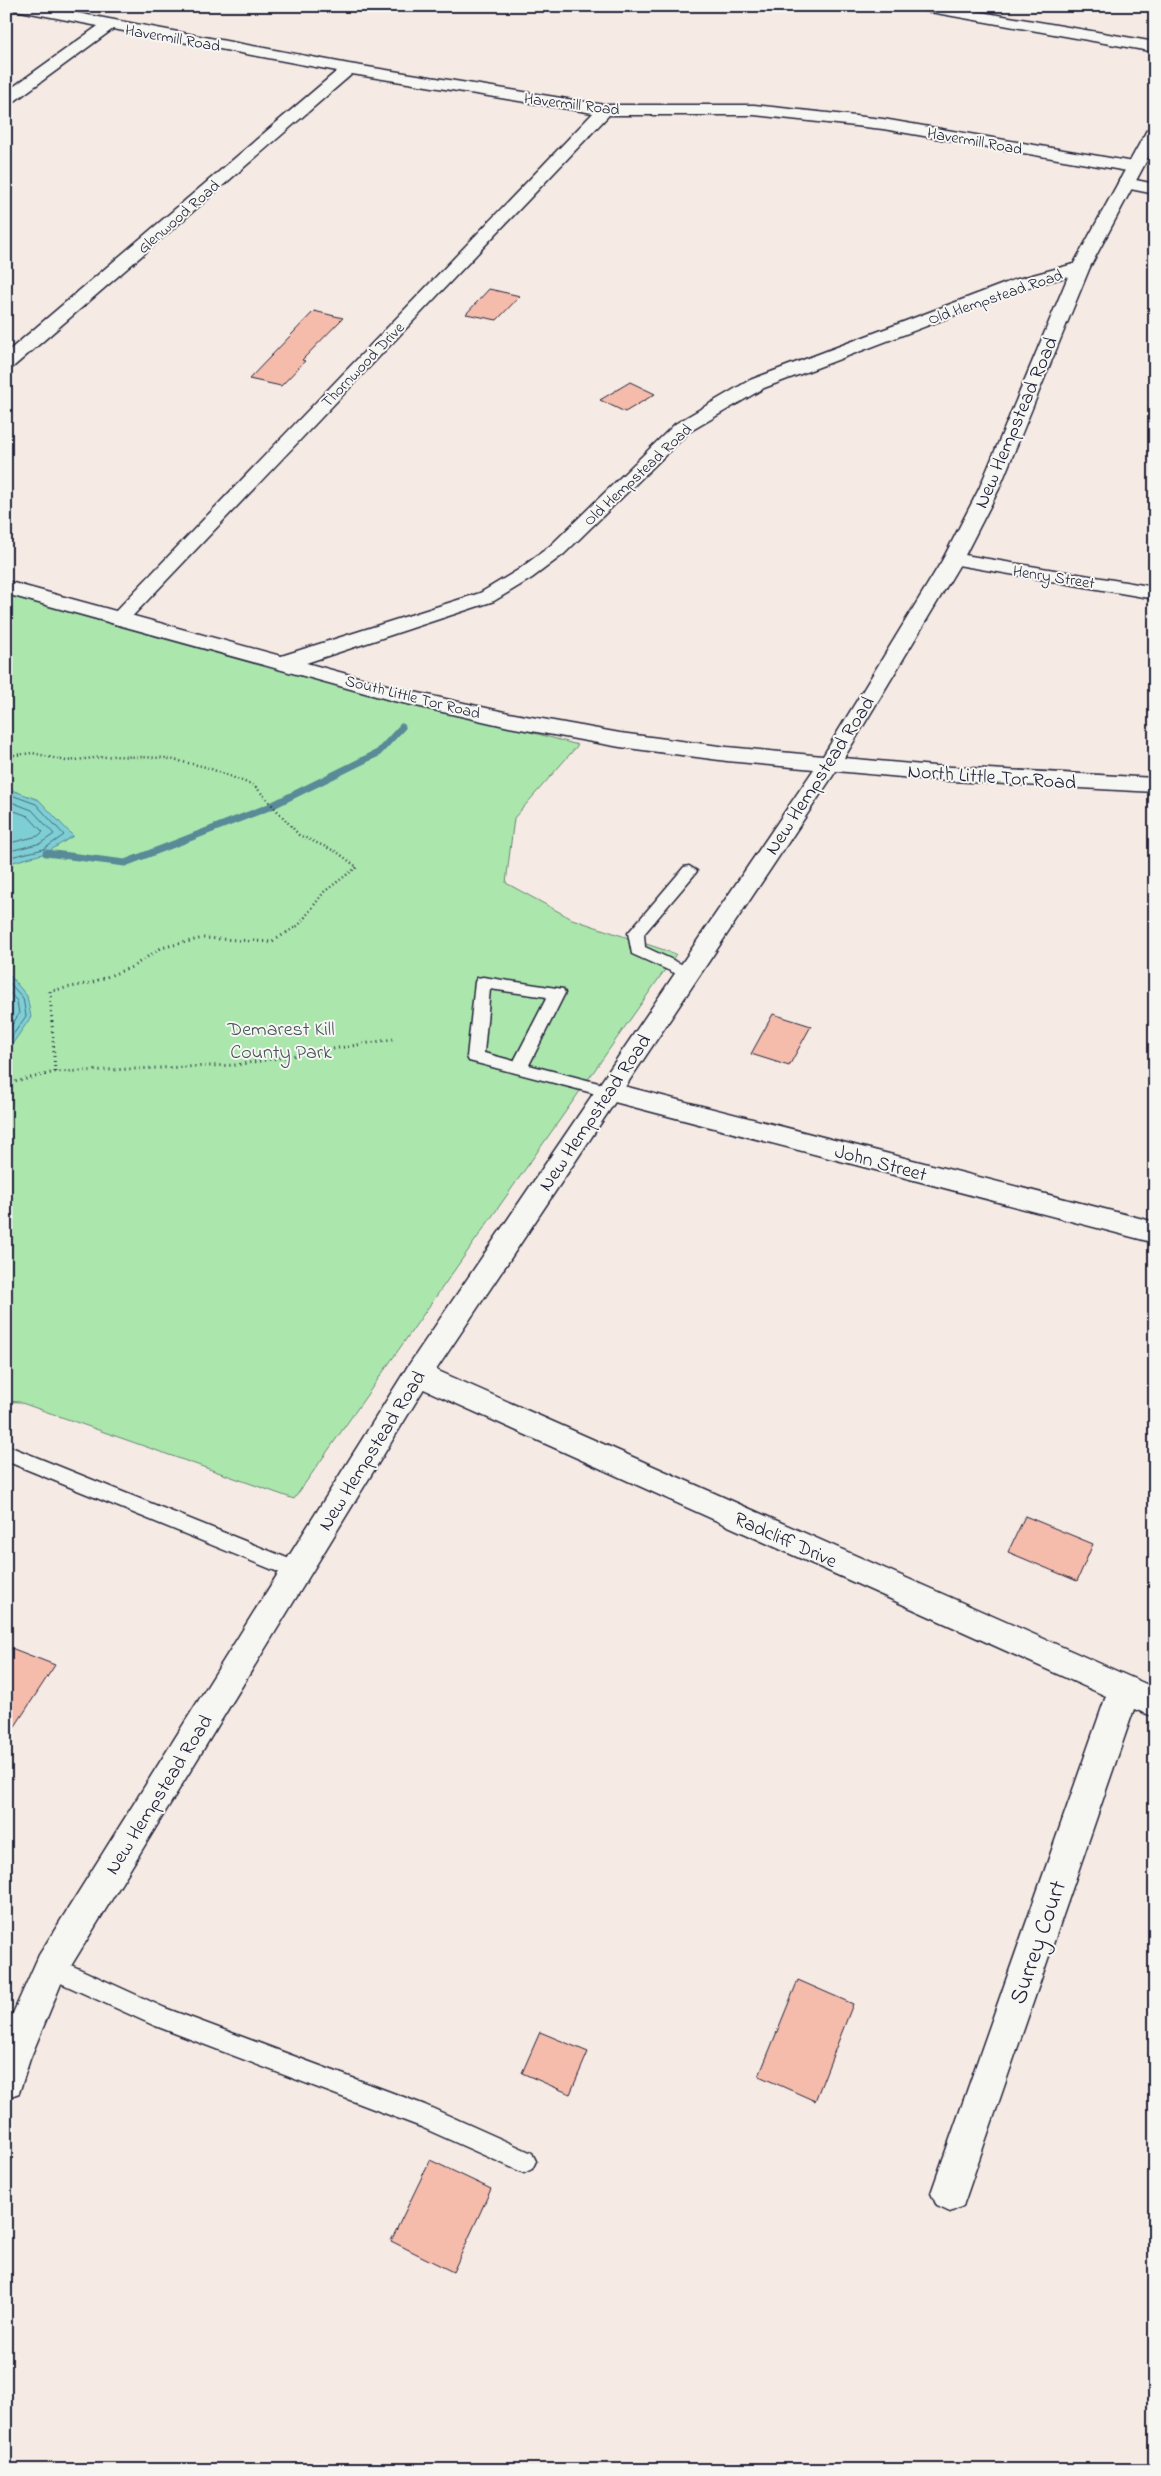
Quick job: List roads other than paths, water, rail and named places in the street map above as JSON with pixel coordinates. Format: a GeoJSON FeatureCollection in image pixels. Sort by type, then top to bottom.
{"type":"FeatureCollection","features":[{"type":"Feature","properties":{"kind":"street","name":"Havermill Road"},"geometry":{"type":"LineString","coordinates":[[15,6],[109,25],[349,68],[605,110],[754,110],[883,124],[1130,175],[1155,188]]}},
{"type":"Feature","properties":{"kind":"street"},"geometry":{"type":"LineString","coordinates":[[919,6],[1155,47]]}},
{"type":"Feature","properties":{"kind":"street"},"geometry":{"type":"LineString","coordinates":[[6,100],[109,25]]}},
{"type":"Feature","properties":{"kind":"street","name":"Glenwood Road"},"geometry":{"type":"LineString","coordinates":[[6,363],[349,68]]}},
{"type":"Feature","properties":{"kind":"street","name":"Thornwood Drive"},"geometry":{"type":"LineString","coordinates":[[119,619],[605,110]]}},
{"type":"Feature","properties":{"kind":"street","name":"New Hempstead Road"},"geometry":{"type":"LineString","coordinates":[[6,2080],[12,2058],[51,1968],[295,1570],[418,1374],[829,764],[953,559],[989,489],[1081,267],[1155,130]]}},
{"type":"Feature","properties":{"kind":"street","name":"Old Hempstead Road"},"geometry":{"type":"LineString","coordinates":[[286,662],[487,597],[525,574],[558,550],[682,428],[757,384],[1020,284],[1081,267]]}},
{"type":"Feature","properties":{"kind":"street","name":"Henry Street"},"geometry":{"type":"LineString","coordinates":[[953,559],[1155,592]]}},
{"type":"Feature","properties":{"kind":"street","name":"South Little Tor Road"},"geometry":{"type":"LineString","coordinates":[[6,587],[119,619],[286,662],[402,696],[509,720],[620,740],[829,764]]}},
{"type":"Feature","properties":{"kind":"street","name":"North Little Tor Road"},"geometry":{"type":"LineString","coordinates":[[829,764],[943,774],[1155,785]]}},
{"type":"Feature","properties":{"kind":"street","name":"John Street"},"geometry":{"type":"LineString","coordinates":[[608,1091],[1155,1233]]}},
{"type":"Feature","properties":{"kind":"street","name":"Radcliff Drive"},"geometry":{"type":"LineString","coordinates":[[418,1374],[1140,1697]]}},
{"type":"Feature","properties":{"kind":"street","name":"Surrey Court"},"geometry":{"type":"LineString","coordinates":[[950,2193],[1140,1697]]}},
{"type":"Feature","properties":{"kind":"lane"},"geometry":{"type":"LineString","coordinates":[[688,871],[636,933],[638,950],[688,974]]}},
{"type":"Feature","properties":{"kind":"lane"},"geometry":{"type":"LineString","coordinates":[[519,1068],[557,993],[483,982],[475,1057],[608,1091]]}},
{"type":"Feature","properties":{"kind":"lane"},"geometry":{"type":"LineString","coordinates":[[6,1453],[295,1570]]}},
{"type":"Feature","properties":{"kind":"lane"},"geometry":{"type":"LineString","coordinates":[[51,1968],[161,2017],[425,2117],[524,2161]]}},
{"type":"Feature","properties":{"kind":"water"},"geometry":{"type":"Polygon","coordinates":[[[6,788],[39,800],[73,836],[46,853],[6,864],[6,788]]]}},
{"type":"Feature","properties":{"kind":"water"},"geometry":{"type":"Polygon","coordinates":[[[6,971],[27,996],[31,1017],[6,1053],[6,971]]]}},
{"type":"Feature","properties":{"kind":"waterway"},"geometry":{"type":"LineString","coordinates":[[46,853],[125,863],[269,807],[378,753],[402,727]]}},
{"type":"Feature","properties":{"kind":"park label","name":"Demarest Kill County Park"},"geometry":{"type":"Point","coordinates":[281,1040]}}]}
